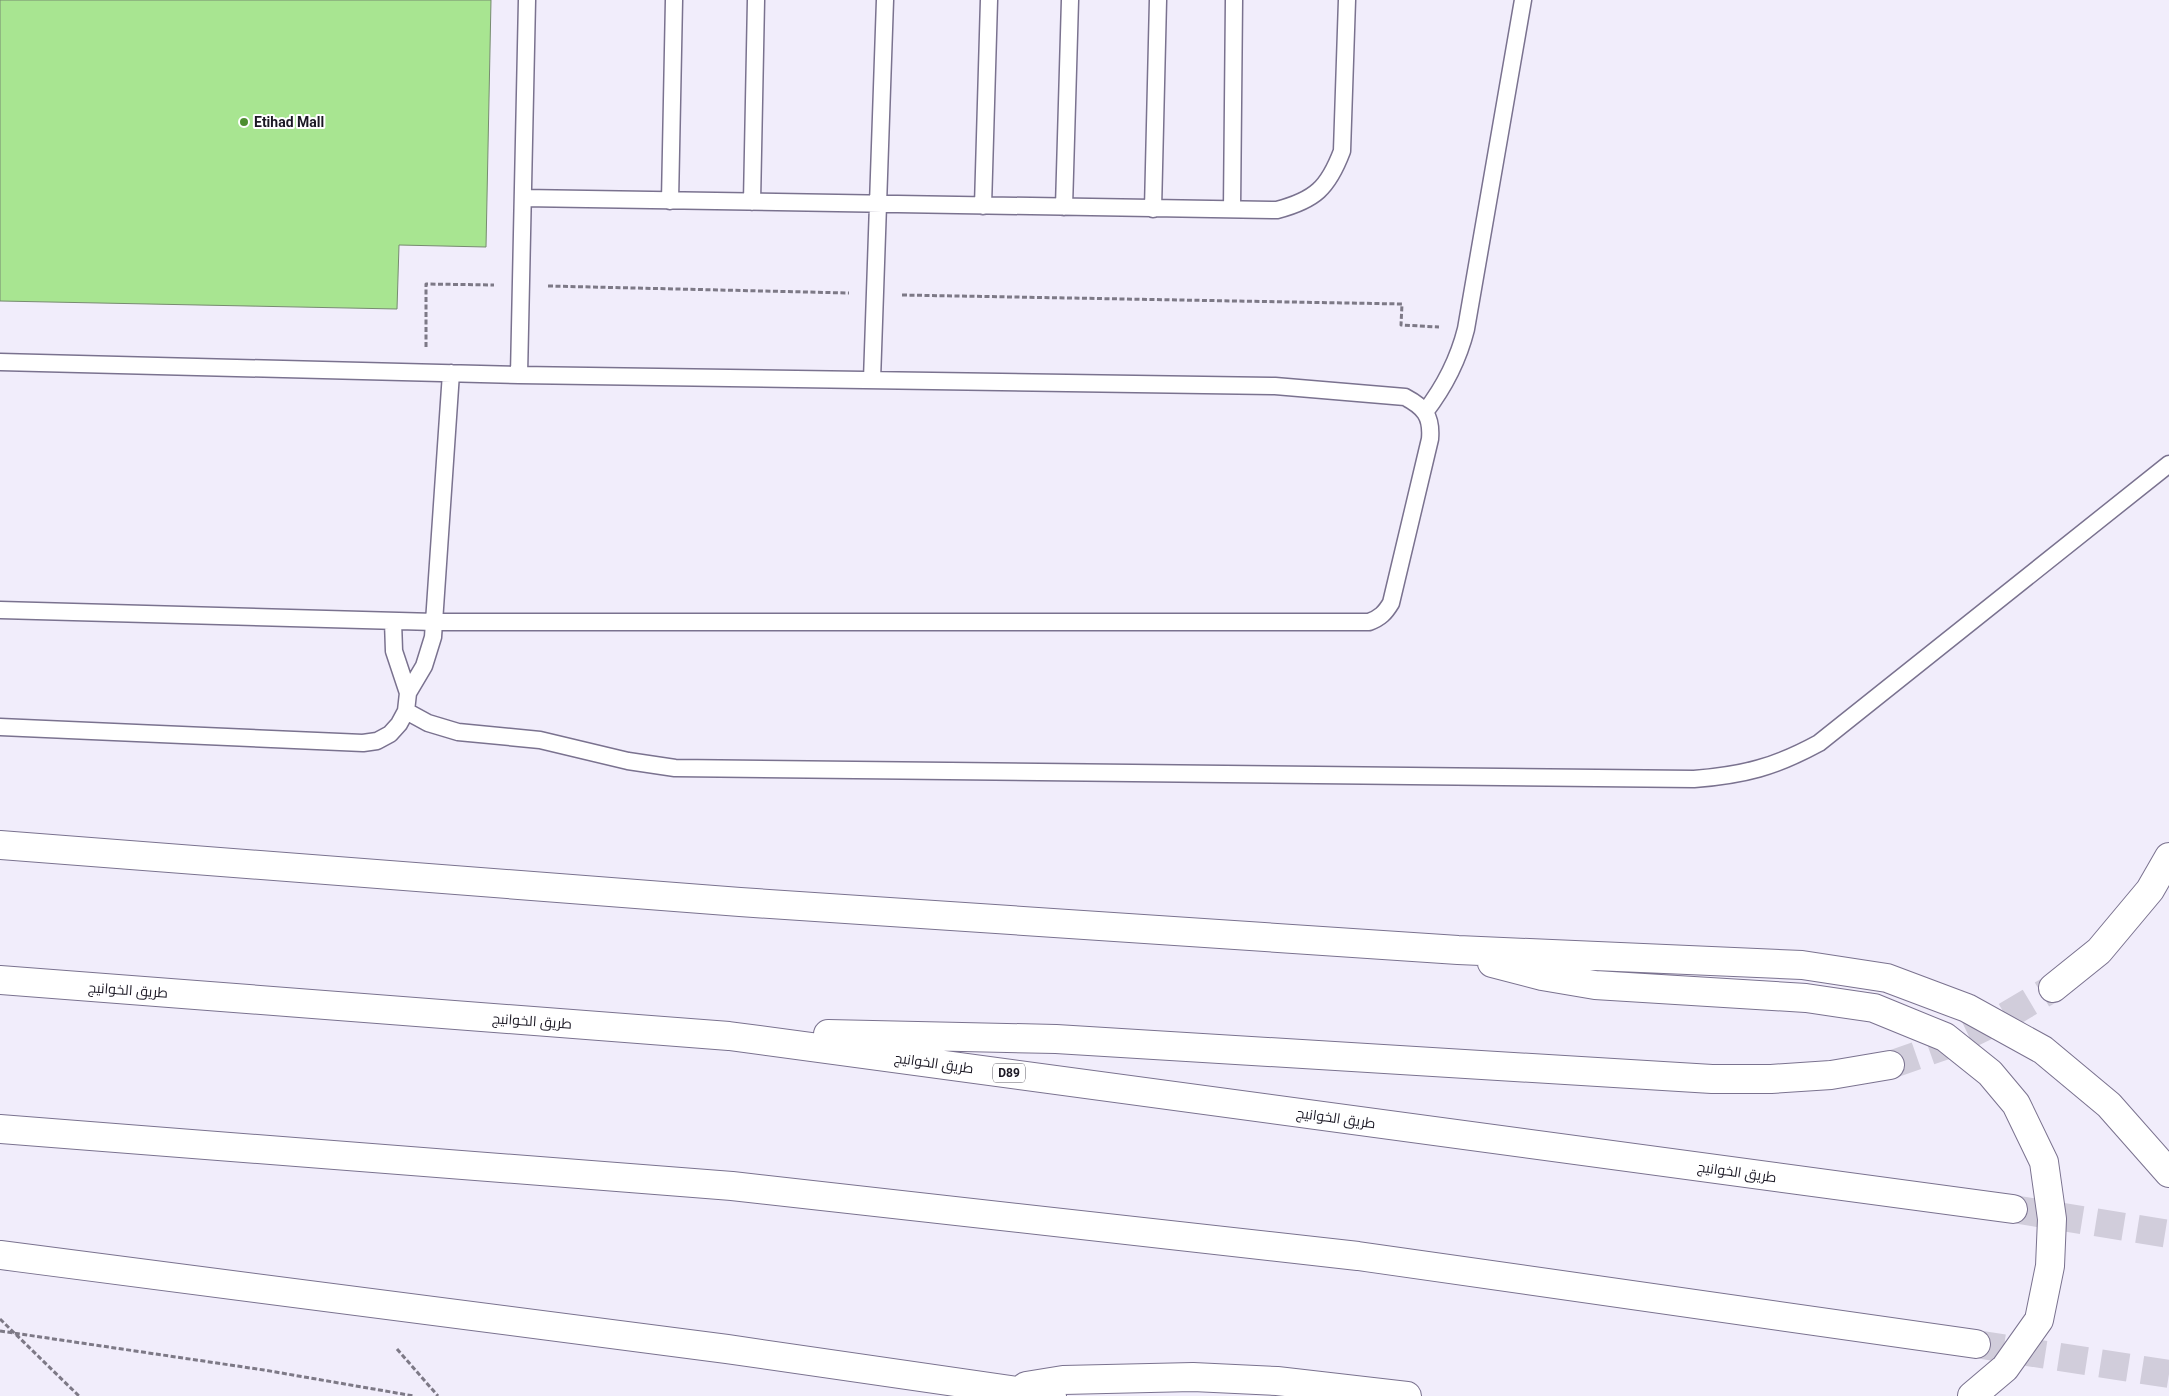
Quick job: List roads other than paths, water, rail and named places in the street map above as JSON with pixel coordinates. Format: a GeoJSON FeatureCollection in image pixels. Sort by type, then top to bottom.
{"type":"FeatureCollection","features":[{"type":"Feature","properties":{"kind":"highway"},"geometry":{"type":"LineString","coordinates":[[0,845],[740,902],[1458,950],[1802,965],[1886,978],[1967,1008],[2042,1050],[2109,1105],[2169,1173]]}},
{"type":"Feature","properties":{"kind":"highway"},"geometry":{"type":"LineString","coordinates":[[2053,988],[2099,951],[2150,890],[2169,857]]}},
{"type":"Feature","properties":{"kind":"highway"},"geometry":{"type":"LineString","coordinates":[[1458,950],[1489,962],[1542,976],[1595,985],[1806,998],[1874,1008],[1945,1037],[1990,1073],[2016,1104],[2044,1162],[2052,1219],[2050,1266],[2039,1320],[2005,1368],[1972,1396]]}},
{"type":"Feature","properties":{"kind":"highway","name":"طريق الخوانيج"},"geometry":{"type":"LineString","coordinates":[[0,980],[729,1036],[2013,1209]]}},
{"type":"Feature","properties":{"kind":"highway"},"geometry":{"type":"LineString","coordinates":[[729,1036],[937,1035],[1056,1039],[1712,1079],[1771,1079],[1831,1075],[1890,1065]]}},
{"type":"Feature","properties":{"kind":"highway"},"geometry":{"type":"LineString","coordinates":[[0,1129],[752,1188],[1358,1256],[1976,1344]]}},
{"type":"Feature","properties":{"kind":"highway"},"geometry":{"type":"LineString","coordinates":[[0,1255],[727,1349],[1052,1396]]}},
{"type":"Feature","properties":{"kind":"highway"},"geometry":{"type":"LineString","coordinates":[[1003,1390],[1063,1380],[1193,1377],[1277,1381],[1408,1396]]}},
{"type":"Feature","properties":{"kind":"lane"},"geometry":{"type":"LineString","coordinates":[[519,375],[527,0]]}},
{"type":"Feature","properties":{"kind":"lane"},"geometry":{"type":"LineString","coordinates":[[670,200],[674,0]]}},
{"type":"Feature","properties":{"kind":"lane"},"geometry":{"type":"LineString","coordinates":[[752,202],[756,0]]}},
{"type":"Feature","properties":{"kind":"lane"},"geometry":{"type":"LineString","coordinates":[[872,380],[885,0]]}},
{"type":"Feature","properties":{"kind":"lane"},"geometry":{"type":"LineString","coordinates":[[983,206],[989,0]]}},
{"type":"Feature","properties":{"kind":"lane"},"geometry":{"type":"LineString","coordinates":[[1064,207],[1070,0]]}},
{"type":"Feature","properties":{"kind":"lane"},"geometry":{"type":"LineString","coordinates":[[1153,209],[1158,0]]}},
{"type":"Feature","properties":{"kind":"lane"},"geometry":{"type":"LineString","coordinates":[[1232,209],[1234,0]]}},
{"type":"Feature","properties":{"kind":"lane"},"geometry":{"type":"LineString","coordinates":[[523,198],[1277,210],[1300,204],[1319,191],[1334,173],[1342,152],[1347,0]]}},
{"type":"Feature","properties":{"kind":"lane"},"geometry":{"type":"LineString","coordinates":[[1425,412],[1440,393],[1451,373],[1466,329],[1523,0]]}},
{"type":"Feature","properties":{"kind":"lane"},"geometry":{"type":"LineString","coordinates":[[0,362],[519,375],[1276,386],[1405,397],[1416,403],[1425,412],[1431,425],[1430,439],[1391,603],[1386,612],[1378,619],[1369,622],[435,622],[0,610]]}},
{"type":"Feature","properties":{"kind":"lane"},"geometry":{"type":"LineString","coordinates":[[408,693],[418,680],[427,659],[435,622],[452,373]]}},
{"type":"Feature","properties":{"kind":"lane"},"geometry":{"type":"LineString","coordinates":[[406,711],[428,723],[458,732],[540,740],[628,761],[675,768],[1694,779],[1727,776],[1759,770],[1782,762],[1819,743],[2169,464]]}},
{"type":"Feature","properties":{"kind":"lane"},"geometry":{"type":"LineString","coordinates":[[0,727],[363,743],[377,741],[390,734],[399,724],[406,711],[408,693],[394,651],[393,621]]}},
{"type":"Feature","properties":{"kind":"tunnel"},"geometry":{"type":"LineString","coordinates":[[1890,1065],[1947,1045],[2001,1019],[2053,988]]}},
{"type":"Feature","properties":{"kind":"tunnel"},"geometry":{"type":"LineString","coordinates":[[2013,1209],[2169,1234]]}},
{"type":"Feature","properties":{"kind":"tunnel"},"geometry":{"type":"LineString","coordinates":[[1976,1344],[2169,1374]]}},
{"type":"Feature","properties":{"kind":"place","name":"Etihad Mall"},"geometry":{"type":"Point","coordinates":[244,122]}}]}
